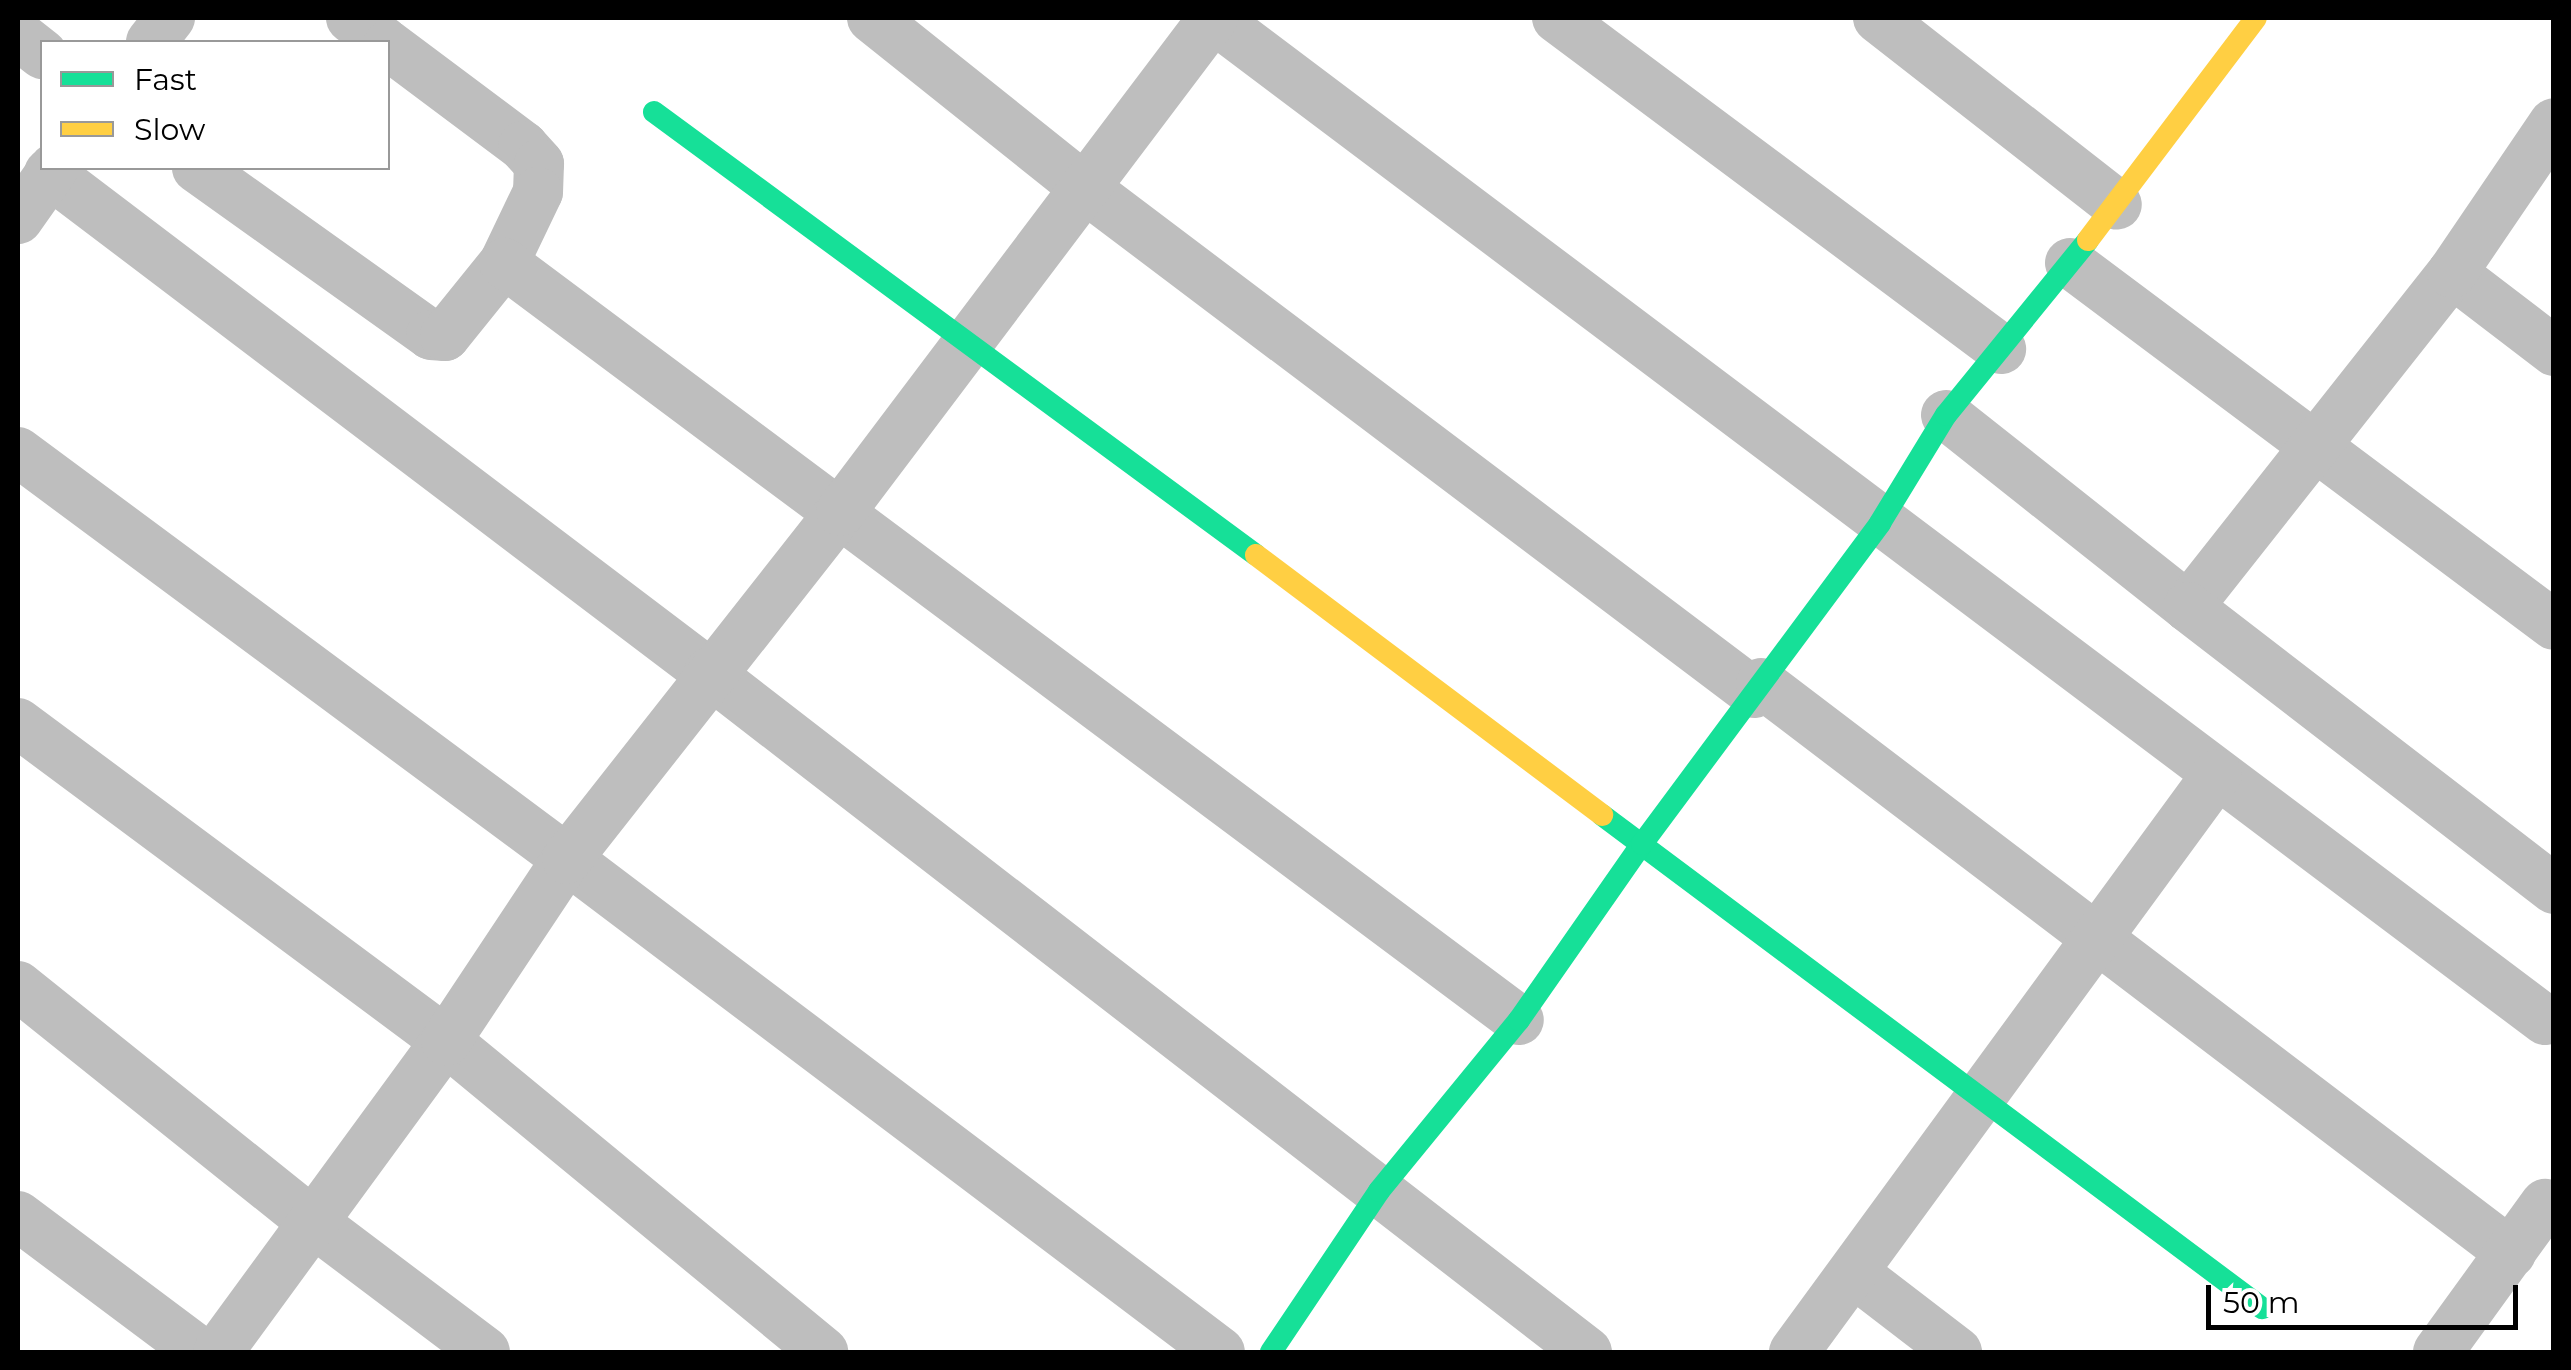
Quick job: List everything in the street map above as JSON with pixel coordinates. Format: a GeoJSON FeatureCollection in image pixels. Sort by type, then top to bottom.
{"type":"FeatureCollection","features":[{"type":"Feature","properties":{"kind":"street"},"geometry":{"type":"LineString","coordinates":[[153,40],[170,18]]}},
{"type":"Feature","properties":{"kind":"street"},"geometry":{"type":"LineString","coordinates":[[350,18],[380,40]]}},
{"type":"Feature","properties":{"kind":"street"},"geometry":{"type":"LineString","coordinates":[[872,18],[1086,189],[1757,688],[2099,936],[2511,1253]]}},
{"type":"Feature","properties":{"kind":"street"},"geometry":{"type":"LineString","coordinates":[[218,1352],[446,1042],[567,859],[709,673],[841,511],[1213,18],[2545,1020]]}},
{"type":"Feature","properties":{"kind":"street"},"geometry":{"type":"LineString","coordinates":[[1557,18],[2001,349]]}},
{"type":"Feature","properties":{"kind":"street"},"geometry":{"type":"LineString","coordinates":[[1878,18],[2116,205]]}},
{"type":"Feature","properties":{"kind":"street"},"geometry":{"type":"LineString","coordinates":[[1271,1352],[1379,1191],[1519,1020],[1642,844],[1880,523],[1946,415],[2116,205],[2256,18]]}},
{"type":"Feature","properties":{"kind":"street"},"geometry":{"type":"LineString","coordinates":[[18,35],[40,52]]}},
{"type":"Feature","properties":{"kind":"street"},"geometry":{"type":"LineString","coordinates":[[200,170],[430,334],[444,336],[504,263],[538,192],[539,164],[523,146],[390,47]]}},
{"type":"Feature","properties":{"kind":"street"},"geometry":{"type":"LineString","coordinates":[[654,112],[970,342],[2262,1308]]}},
{"type":"Feature","properties":{"kind":"street"},"geometry":{"type":"LineString","coordinates":[[2188,607],[2452,273],[2554,123]]}},
{"type":"Feature","properties":{"kind":"street"},"geometry":{"type":"LineString","coordinates":[[18,219],[52,170],[1587,1352]]}},
{"type":"Feature","properties":{"kind":"street"},"geometry":{"type":"LineString","coordinates":[[504,263],[1519,1020]]}},
{"type":"Feature","properties":{"kind":"street"},"geometry":{"type":"LineString","coordinates":[[2070,263],[2554,625]]}},
{"type":"Feature","properties":{"kind":"street"},"geometry":{"type":"LineString","coordinates":[[2452,273],[2554,351]]}},
{"type":"Feature","properties":{"kind":"street"},"geometry":{"type":"LineString","coordinates":[[1946,415],[2554,890]]}},
{"type":"Feature","properties":{"kind":"street"},"geometry":{"type":"LineString","coordinates":[[18,452],[567,859],[1220,1352]]}},
{"type":"Feature","properties":{"kind":"street"},"geometry":{"type":"LineString","coordinates":[[18,723],[446,1042],[823,1352]]}},
{"type":"Feature","properties":{"kind":"street"},"geometry":{"type":"LineString","coordinates":[[1794,1352],[2217,774]]}},
{"type":"Feature","properties":{"kind":"street"},"geometry":{"type":"LineString","coordinates":[[18,986],[314,1223],[486,1352]]}},
{"type":"Feature","properties":{"kind":"street"},"geometry":{"type":"LineString","coordinates":[[2438,1352],[2546,1204]]}},
{"type":"Feature","properties":{"kind":"street"},"geometry":{"type":"LineString","coordinates":[[18,1216],[200,1352]]}},
{"type":"Feature","properties":{"kind":"street"},"geometry":{"type":"LineString","coordinates":[[1854,1273],[1957,1352]]}},
{"type":"Feature","properties":{"kind":"traffic: fast"},"geometry":{"type":"LineString","coordinates":[[654,112],[1256,555]]}},
{"type":"Feature","properties":{"kind":"traffic: fast"},"geometry":{"type":"LineString","coordinates":[[1271,1352],[1379,1191],[1519,1020],[1642,844],[1880,523],[1946,415],[2088,240]]}},
{"type":"Feature","properties":{"kind":"traffic: fast"},"geometry":{"type":"LineString","coordinates":[[1602,815],[2262,1308]]}},
{"type":"Feature","properties":{"kind":"traffic: slow"},"geometry":{"type":"LineString","coordinates":[[2088,240],[2256,18]]}},
{"type":"Feature","properties":{"kind":"traffic: slow"},"geometry":{"type":"LineString","coordinates":[[1256,555],[1602,815]]}}]}
